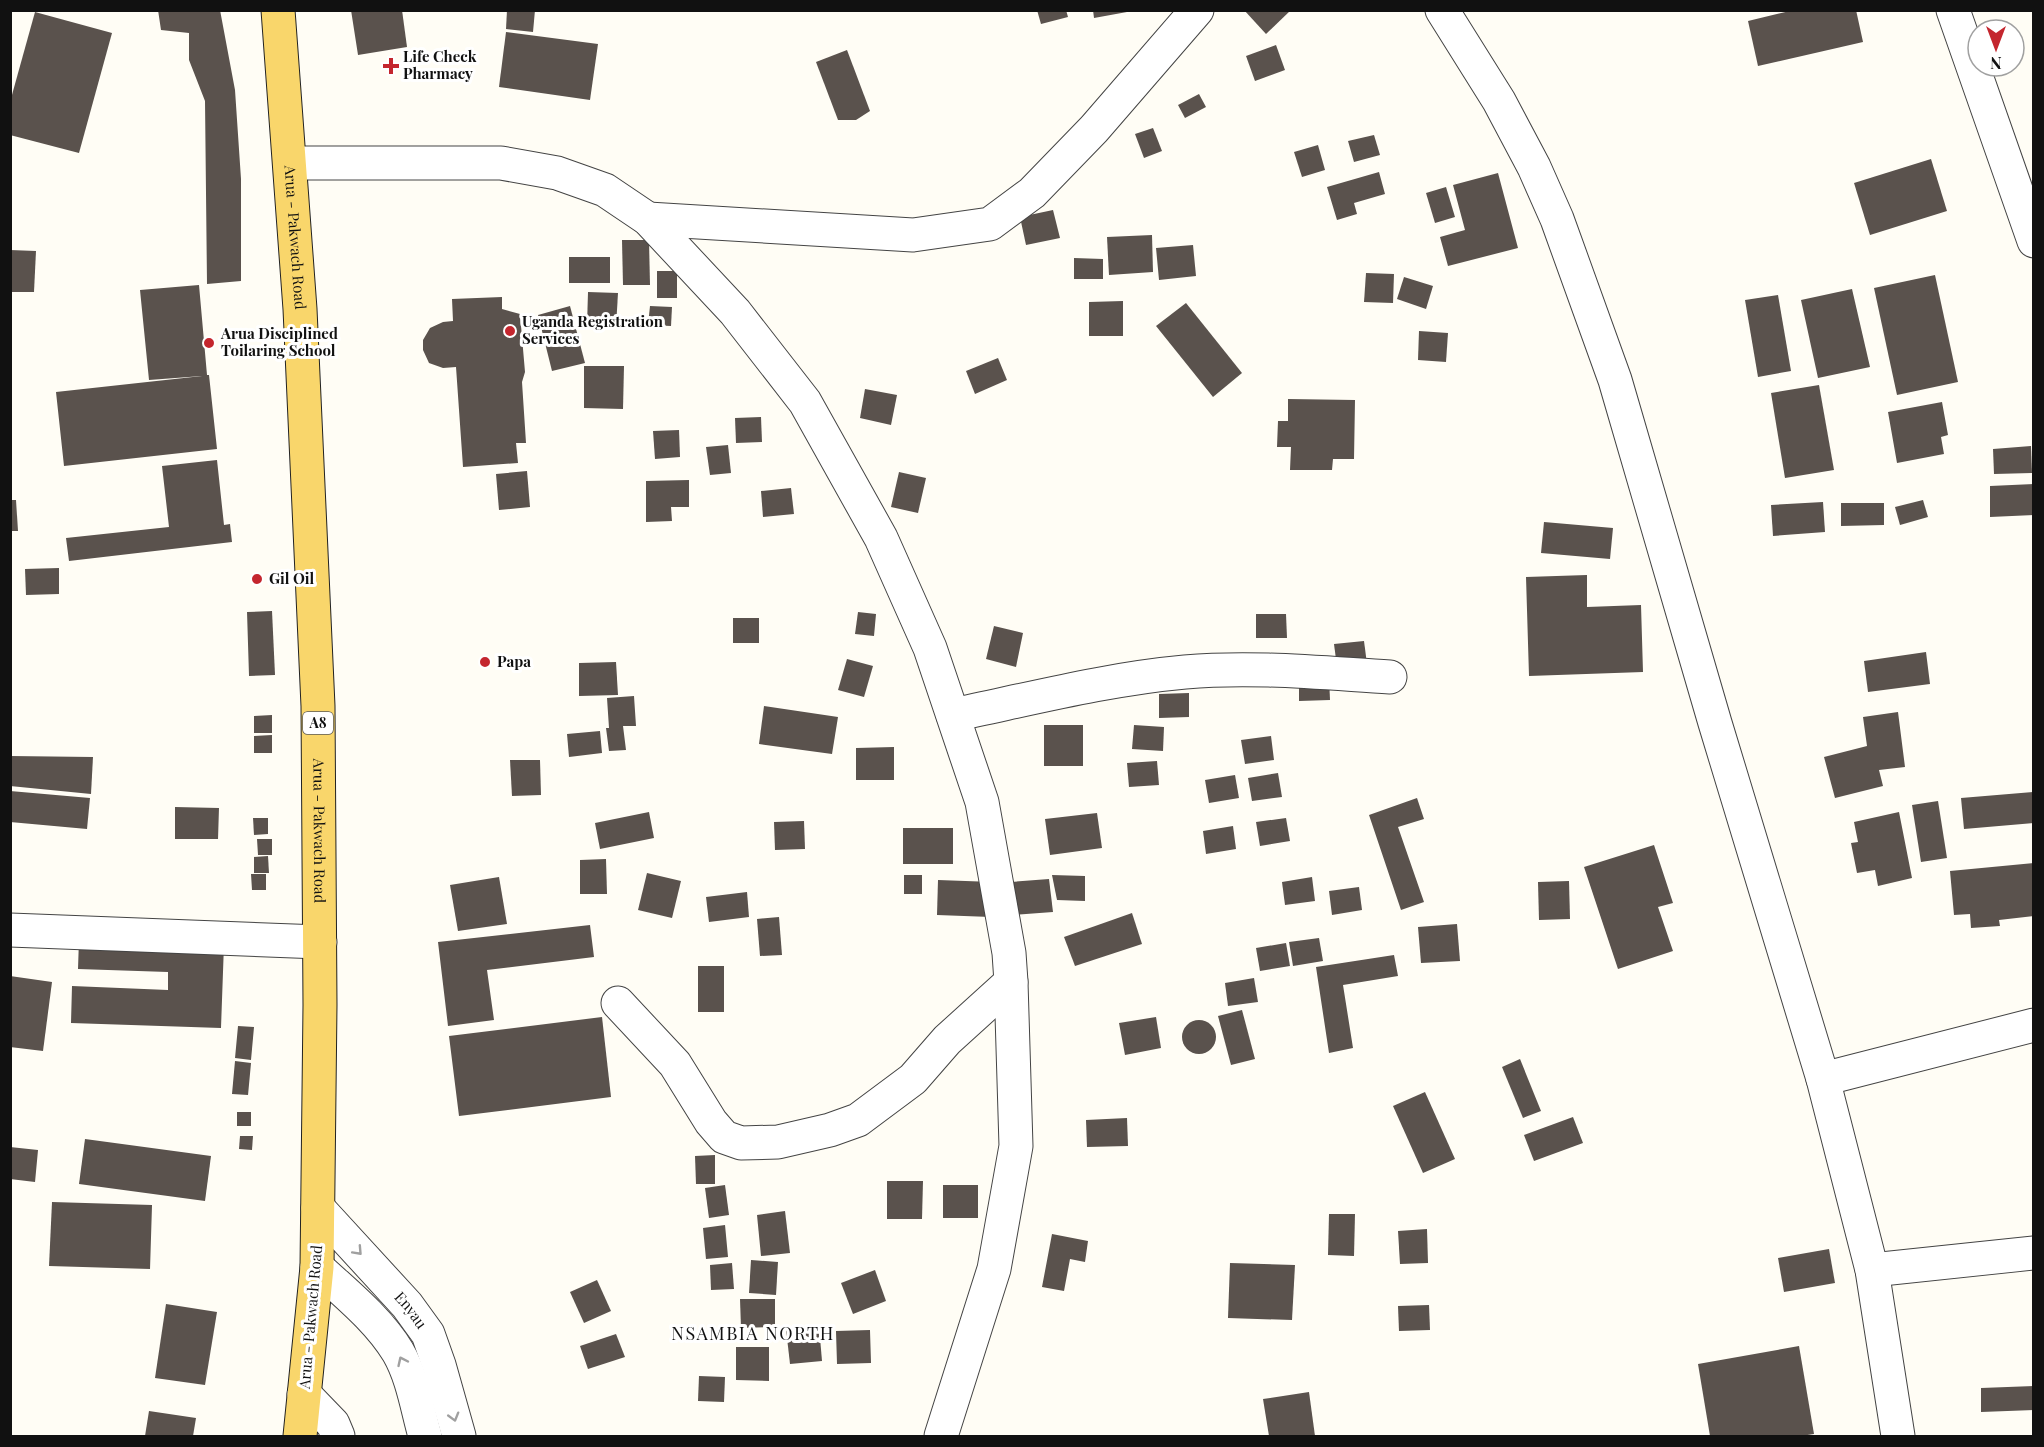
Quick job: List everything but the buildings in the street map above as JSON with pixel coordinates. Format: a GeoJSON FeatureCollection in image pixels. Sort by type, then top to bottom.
{"type":"FeatureCollection","features":[{"type":"Feature","properties":{"kind":"main road","name":"Arua - Pakwach Road"},"geometry":{"type":"LineString","coordinates":[[278,10],[301,321],[318,706],[320,942],[317,1267],[300,1437]]}},
{"type":"Feature","properties":{"kind":"street"},"geometry":{"type":"LineString","coordinates":[[648,219],[913,236],[990,224],[1032,193],[1094,129],[1197,10]]}},
{"type":"Feature","properties":{"kind":"street"},"geometry":{"type":"LineString","coordinates":[[1442,10],[1499,101],[1534,168],[1557,219],[1615,380],[1698,668],[1823,1079],[1872,1270],[1898,1437]]}},
{"type":"Feature","properties":{"kind":"street"},"geometry":{"type":"LineString","coordinates":[[1953,10],[2034,241]]}},
{"type":"Feature","properties":{"kind":"street"},"geometry":{"type":"LineString","coordinates":[[290,163],[501,163],[558,173],[605,190],[648,219],[735,312],[805,402],[881,538],[930,648],[982,802],[1009,953],[1011,982],[1016,1146],[994,1269],[941,1437]]}},
{"type":"Feature","properties":{"kind":"street"},"geometry":{"type":"LineString","coordinates":[[953,715],[1106,683],[1186,672],[1262,670],[1390,677]]}},
{"type":"Feature","properties":{"kind":"street"},"geometry":{"type":"LineString","coordinates":[[10,930],[320,942]]}},
{"type":"Feature","properties":{"kind":"street"},"geometry":{"type":"LineString","coordinates":[[618,1003],[675,1064],[711,1122],[724,1137],[741,1143],[778,1142],[830,1130],[858,1120],[913,1079],[947,1040],[1011,982]]}},
{"type":"Feature","properties":{"kind":"street"},"geometry":{"type":"LineString","coordinates":[[1823,1079],[2034,1024]]}},
{"type":"Feature","properties":{"kind":"street","name":"Enyau"},"geometry":{"type":"LineString","coordinates":[[318,1208],[407,1305],[428,1334],[459,1437]]}},
{"type":"Feature","properties":{"kind":"street"},"geometry":{"type":"LineString","coordinates":[[1872,1270],[2034,1253]]}},
{"type":"Feature","properties":{"kind":"street"},"geometry":{"type":"LineString","coordinates":[[317,1267],[381,1328],[398,1352],[411,1381],[424,1437]]}},
{"type":"Feature","properties":{"kind":"street"},"geometry":{"type":"LineString","coordinates":[[304,1394],[333,1424],[338,1437]]}},
{"type":"Feature","properties":{"kind":"place","name":"Life Check Pharmacy"},"geometry":{"type":"Point","coordinates":[391,66]}},
{"type":"Feature","properties":{"kind":"place","name":"Uganda Registration Services"},"geometry":{"type":"Point","coordinates":[510,331]}},
{"type":"Feature","properties":{"kind":"place","name":"Arua Disciplined Toilaring School"},"geometry":{"type":"Point","coordinates":[209,343]}},
{"type":"Feature","properties":{"kind":"place","name":"Gil Oil"},"geometry":{"type":"Point","coordinates":[257,579]}},
{"type":"Feature","properties":{"kind":"place","name":"Papa"},"geometry":{"type":"Point","coordinates":[485,662]}},
{"type":"Feature","properties":{"kind":"district","name":"NSAMBIA NORTH"},"geometry":{"type":"Point","coordinates":[753,1334]}}]}
